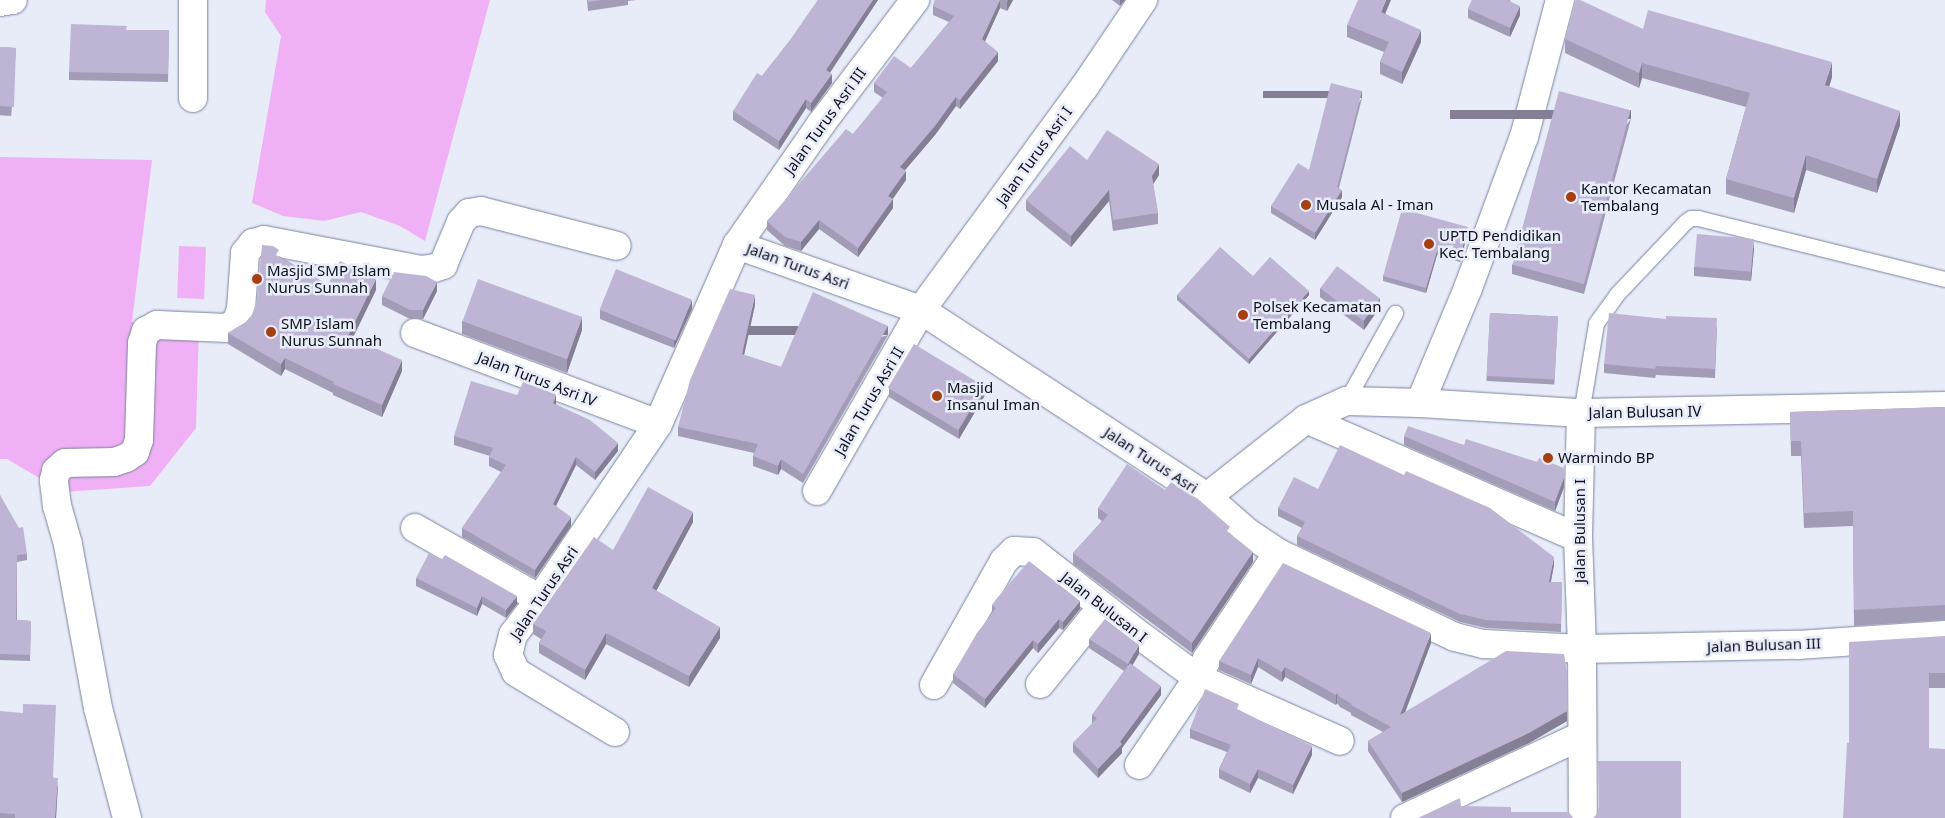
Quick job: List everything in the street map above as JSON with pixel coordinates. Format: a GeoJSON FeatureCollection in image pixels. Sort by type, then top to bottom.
{"type":"FeatureCollection","features":[{"type":"Feature","properties":{"kind":"street"},"geometry":{"type":"LineString","coordinates":[[0,2],[13,0]]}},
{"type":"Feature","properties":{"kind":"street"},"geometry":{"type":"LineString","coordinates":[[193,0],[193,98]]}},
{"type":"Feature","properties":{"kind":"street","name":"Jalan Turus Asri III"},"geometry":{"type":"LineString","coordinates":[[737,245],[821,124],[915,0]]}},
{"type":"Feature","properties":{"kind":"street","name":"Jalan Turus Asri I"},"geometry":{"type":"LineString","coordinates":[[921,310],[1085,86],[1143,0]]}},
{"type":"Feature","properties":{"kind":"street"},"geometry":{"type":"LineString","coordinates":[[1420,403],[1468,288],[1524,137],[1560,0]]}},
{"type":"Feature","properties":{"kind":"street"},"geometry":{"type":"LineString","coordinates":[[127,818],[98,708],[68,544],[57,506],[54,480],[56,471],[65,463],[114,462],[126,458],[135,452],[139,440],[142,343],[146,331],[157,325],[228,328],[237,321],[241,309],[245,253],[253,243],[264,240],[421,270],[431,270],[443,264],[461,222],[469,213],[481,211],[617,246]]}},
{"type":"Feature","properties":{"kind":"street","name":"Jalan Turus Asri"},"geometry":{"type":"LineString","coordinates":[[615,732],[516,672],[508,655],[513,635],[540,599],[658,424],[737,245],[921,310],[1207,497],[1306,419],[1346,401]]}},
{"type":"Feature","properties":{"kind":"street","name":"Jalan Turus Asri II"},"geometry":{"type":"LineString","coordinates":[[817,491],[921,310]]}},
{"type":"Feature","properties":{"kind":"street","name":"Jalan Turus Asri IV"},"geometry":{"type":"LineString","coordinates":[[415,333],[658,424]]}},
{"type":"Feature","properties":{"kind":"street","name":"Jalan Bulusan IV"},"geometry":{"type":"LineString","coordinates":[[1346,401],[1420,403],[1581,413],[1945,406]]}},
{"type":"Feature","properties":{"kind":"street","name":"Jalan Bulusan I"},"geometry":{"type":"LineString","coordinates":[[1581,413],[1578,538],[1582,649],[1581,736],[1583,818]]}},
{"type":"Feature","properties":{"kind":"street"},"geometry":{"type":"LineString","coordinates":[[1306,419],[1578,538]]}},
{"type":"Feature","properties":{"kind":"street"},"geometry":{"type":"LineString","coordinates":[[1207,497],[1247,532],[1278,553],[1455,637],[1484,644],[1582,649]]}},
{"type":"Feature","properties":{"kind":"street"},"geometry":{"type":"LineString","coordinates":[[415,528],[540,599]]}},
{"type":"Feature","properties":{"kind":"street","name":"Jalan Bulusan I"},"geometry":{"type":"LineString","coordinates":[[934,686],[1004,561],[1014,551],[1033,552],[1102,607],[1198,678],[1340,741]]}},
{"type":"Feature","properties":{"kind":"street"},"geometry":{"type":"LineString","coordinates":[[1139,765],[1198,678],[1207,659],[1278,553]]}},
{"type":"Feature","properties":{"kind":"street"},"geometry":{"type":"LineString","coordinates":[[1040,684],[1102,607]]}},
{"type":"Feature","properties":{"kind":"street","name":"Jalan Bulusan III"},"geometry":{"type":"LineString","coordinates":[[1582,649],[1798,645],[1945,635]]}},
{"type":"Feature","properties":{"kind":"street"},"geometry":{"type":"LineString","coordinates":[[1406,818],[1581,736]]}},
{"type":"Feature","properties":{"kind":"lane"},"geometry":{"type":"LineString","coordinates":[[1581,413],[1596,323],[1616,295],[1685,222],[1691,218],[1708,220],[1945,279]]}},
{"type":"Feature","properties":{"kind":"lane"},"geometry":{"type":"LineString","coordinates":[[1346,401],[1395,313]]}},
{"type":"Feature","properties":{"kind":"shaded area"},"geometry":{"type":"Polygon","coordinates":[[[266,0],[490,0],[425,241],[400,226],[361,212],[324,221],[283,216],[252,203],[281,36],[265,12],[266,0]]]}},
{"type":"Feature","properties":{"kind":"shaded area"},"geometry":{"type":"Polygon","coordinates":[[[0,157],[152,160],[132,322],[199,328],[196,428],[150,486],[63,492],[7,459],[0,459],[0,157]]]}},
{"type":"Feature","properties":{"kind":"shaded area"},"geometry":{"type":"Polygon","coordinates":[[[179,246],[206,247],[204,299],[177,298],[179,246]]]}},
{"type":"Feature","properties":{"kind":"building"},"geometry":{"type":"Polygon","coordinates":[[[818,0],[873,0],[826,70],[832,74],[811,103],[806,99],[779,141],[733,111],[757,73],[762,76],[818,0]]]}},
{"type":"Feature","properties":{"kind":"building"},"geometry":{"type":"Polygon","coordinates":[[[935,0],[1000,0],[982,39],[998,52],[960,100],[956,97],[935,126],[900,167],[906,171],[888,196],[893,199],[858,248],[819,220],[801,242],[785,237],[767,221],[846,129],[853,134],[887,92],[874,83],[894,56],[911,68],[954,16],[933,6],[935,0]]]}},
{"type":"Feature","properties":{"kind":"building"},"geometry":{"type":"Polygon","coordinates":[[[1358,0],[1386,0],[1381,12],[1421,30],[1402,72],[1380,62],[1389,42],[1347,25],[1358,0]]]}},
{"type":"Feature","properties":{"kind":"building"},"geometry":{"type":"Polygon","coordinates":[[[1472,0],[1507,0],[1520,6],[1510,28],[1468,9],[1472,0]]]}},
{"type":"Feature","properties":{"kind":"building"},"geometry":{"type":"Polygon","coordinates":[[[1576,0],[1580,0],[1643,29],[1648,10],[1832,62],[1825,85],[1900,111],[1877,179],[1806,155],[1794,198],[1726,179],[1750,93],[1642,63],[1639,73],[1565,39],[1576,0]]]}},
{"type":"Feature","properties":{"kind":"building"},"geometry":{"type":"Polygon","coordinates":[[[71,24],[127,26],[126,30],[169,30],[168,74],[69,72],[71,24]]]}},
{"type":"Feature","properties":{"kind":"building"},"geometry":{"type":"Polygon","coordinates":[[[0,47],[16,48],[14,107],[0,106],[0,47]]]}},
{"type":"Feature","properties":{"kind":"building"},"geometry":{"type":"Polygon","coordinates":[[[1331,83],[1362,91],[1337,187],[1342,190],[1315,233],[1271,206],[1298,163],[1309,170],[1331,83]]]}},
{"type":"Feature","properties":{"kind":"building","name":"Kantor Kecamatan Tembalang"},"geometry":{"type":"Polygon","coordinates":[[[1559,91],[1630,110],[1584,284],[1512,265],[1559,91]]]}},
{"type":"Feature","properties":{"kind":"building"},"geometry":{"type":"Polygon","coordinates":[[[1107,130],[1159,164],[1152,176],[1158,213],[1113,220],[1109,190],[1071,236],[1026,200],[1070,146],[1087,160],[1107,130]]]}},
{"type":"Feature","properties":{"kind":"building","name":"UPTD Pendidikan Kec. Tembalang"},"geometry":{"type":"Polygon","coordinates":[[[1402,209],[1468,227],[1460,257],[1437,251],[1426,288],[1383,276],[1402,209]]]}},
{"type":"Feature","properties":{"kind":"building"},"geometry":{"type":"Polygon","coordinates":[[[1697,234],[1754,239],[1751,272],[1694,267],[1697,234]]]}},
{"type":"Feature","properties":{"kind":"building"},"geometry":{"type":"Polygon","coordinates":[[[262,245],[273,246],[279,250],[276,255],[328,285],[340,261],[376,279],[348,336],[402,360],[382,405],[333,384],[334,382],[285,358],[281,364],[228,333],[246,322],[252,315],[257,299],[262,245]]]}},
{"type":"Feature","properties":{"kind":"building","name":"Polsek Kecamatan Tembalang"},"geometry":{"type":"Polygon","coordinates":[[[1220,247],[1253,276],[1270,257],[1309,291],[1249,359],[1177,295],[1220,247]]]}},
{"type":"Feature","properties":{"kind":"building"},"geometry":{"type":"Polygon","coordinates":[[[1337,266],[1380,298],[1363,321],[1320,288],[1337,266]]]}},
{"type":"Feature","properties":{"kind":"building"},"geometry":{"type":"Polygon","coordinates":[[[616,269],[692,300],[676,341],[600,310],[616,269]]]}},
{"type":"Feature","properties":{"kind":"building"},"geometry":{"type":"Polygon","coordinates":[[[394,272],[426,276],[437,282],[423,310],[410,310],[382,296],[394,272]]]}},
{"type":"Feature","properties":{"kind":"building"},"geometry":{"type":"Polygon","coordinates":[[[478,279],[582,317],[567,359],[463,321],[478,279]]]}},
{"type":"Feature","properties":{"kind":"building"},"geometry":{"type":"Polygon","coordinates":[[[730,289],[755,295],[742,354],[781,367],[813,292],[888,326],[803,474],[781,459],[778,466],[753,456],[758,444],[678,427],[690,380],[730,289]]]}},
{"type":"Feature","properties":{"kind":"building"},"geometry":{"type":"Polygon","coordinates":[[[1490,313],[1558,317],[1555,379],[1487,376],[1490,313]]]}},
{"type":"Feature","properties":{"kind":"building"},"geometry":{"type":"Polygon","coordinates":[[[1609,313],[1666,319],[1666,316],[1717,318],[1715,369],[1656,366],[1655,369],[1604,364],[1609,313]]]}},
{"type":"Feature","properties":{"kind":"building","name":"Masjid Insanul Iman"},"geometry":{"type":"Polygon","coordinates":[[[914,344],[984,386],[958,430],[888,388],[914,344]]]}},
{"type":"Feature","properties":{"kind":"building"},"geometry":{"type":"Polygon","coordinates":[[[471,381],[517,395],[523,382],[556,394],[553,403],[590,420],[618,443],[595,472],[576,457],[553,504],[571,517],[535,570],[462,528],[506,465],[489,457],[493,448],[454,436],[471,381]]]}},
{"type":"Feature","properties":{"kind":"building"},"geometry":{"type":"Polygon","coordinates":[[[1945,407],[1945,605],[1854,610],[1853,511],[1804,513],[1801,441],[1791,441],[1790,412],[1945,407]]]}},
{"type":"Feature","properties":{"kind":"building"},"geometry":{"type":"Polygon","coordinates":[[[1408,426],[1464,445],[1466,439],[1537,462],[1539,458],[1564,468],[1564,478],[1555,502],[1404,436],[1408,426]]]}},
{"type":"Feature","properties":{"kind":"building"},"geometry":{"type":"Polygon","coordinates":[[[1340,445],[1404,475],[1406,471],[1490,508],[1554,557],[1549,582],[1562,582],[1561,624],[1486,620],[1460,614],[1297,536],[1305,522],[1278,508],[1294,477],[1318,489],[1340,445]]]}},
{"type":"Feature","properties":{"kind":"building"},"geometry":{"type":"Polygon","coordinates":[[[1127,464],[1165,490],[1171,482],[1198,499],[1230,527],[1227,531],[1253,552],[1192,643],[1073,553],[1108,515],[1098,508],[1127,464]]]}},
{"type":"Feature","properties":{"kind":"building"},"geometry":{"type":"Polygon","coordinates":[[[648,487],[693,512],[652,588],[720,627],[689,676],[606,633],[585,670],[539,643],[546,631],[533,624],[594,537],[613,550],[648,487]]]}},
{"type":"Feature","properties":{"kind":"building"},"geometry":{"type":"Polygon","coordinates":[[[0,495],[19,528],[23,527],[27,554],[17,555],[16,620],[31,621],[30,655],[0,654],[0,495]]]}},
{"type":"Feature","properties":{"kind":"building"},"geometry":{"type":"Polygon","coordinates":[[[429,553],[442,559],[445,555],[517,596],[506,610],[482,596],[477,608],[416,578],[429,553]]]}},
{"type":"Feature","properties":{"kind":"building"},"geometry":{"type":"Polygon","coordinates":[[[1029,561],[1080,601],[1063,622],[1059,619],[1038,644],[1033,640],[985,699],[953,674],[977,633],[996,608],[992,605],[1029,561]]]}},
{"type":"Feature","properties":{"kind":"building"},"geometry":{"type":"Polygon","coordinates":[[[1283,563],[1431,633],[1400,715],[1506,651],[1564,654],[1567,672],[1567,711],[1529,733],[1402,793],[1368,741],[1391,727],[1351,705],[1337,693],[1336,695],[1285,667],[1282,672],[1258,658],[1251,675],[1219,661],[1283,563]]]}},
{"type":"Feature","properties":{"kind":"building"},"geometry":{"type":"Polygon","coordinates":[[[1105,619],[1139,645],[1128,664],[1089,639],[1105,619]]]}},
{"type":"Feature","properties":{"kind":"building"},"geometry":{"type":"Polygon","coordinates":[[[1945,636],[1945,673],[1929,673],[1929,748],[1945,749],[1945,818],[1843,818],[1847,743],[1849,743],[1849,642],[1945,636]]]}},
{"type":"Feature","properties":{"kind":"building"},"geometry":{"type":"Polygon","coordinates":[[[1130,663],[1161,686],[1120,742],[1122,744],[1098,769],[1073,743],[1097,718],[1092,715],[1130,663]]]}},
{"type":"Feature","properties":{"kind":"building"},"geometry":{"type":"Polygon","coordinates":[[[1205,689],[1239,704],[1237,709],[1312,746],[1293,785],[1258,769],[1250,784],[1219,769],[1231,745],[1190,729],[1205,689]]]}},
{"type":"Feature","properties":{"kind":"building"},"geometry":{"type":"Polygon","coordinates":[[[23,704],[56,705],[53,778],[58,778],[55,818],[15,818],[15,814],[0,813],[0,711],[23,713],[23,704]]]}},
{"type":"Feature","properties":{"kind":"building"},"geometry":{"type":"Polygon","coordinates":[[[1598,761],[1681,761],[1681,818],[1593,818],[1599,807],[1598,761]]]}},
{"type":"Feature","properties":{"kind":"building"},"geometry":{"type":"Polygon","coordinates":[[[1460,798],[1461,806],[1511,807],[1511,812],[1569,812],[1573,818],[1418,818],[1460,798]]]}},
{"type":"Feature","properties":{"kind":"place","name":"Kantor Kecamatan Tembalang"},"geometry":{"type":"Point","coordinates":[1571,197]}},
{"type":"Feature","properties":{"kind":"place","name":"Musala Al - Iman"},"geometry":{"type":"Point","coordinates":[1306,205]}},
{"type":"Feature","properties":{"kind":"place","name":"UPTD Pendidikan Kec. Tembalang"},"geometry":{"type":"Point","coordinates":[1429,244]}},
{"type":"Feature","properties":{"kind":"place","name":"Masjid SMP Islam Nurus Sunnah"},"geometry":{"type":"Point","coordinates":[257,279]}},
{"type":"Feature","properties":{"kind":"place","name":"Polsek Kecamatan Tembalang"},"geometry":{"type":"Point","coordinates":[1243,315]}},
{"type":"Feature","properties":{"kind":"place","name":"SMP Islam Nurus Sunnah"},"geometry":{"type":"Point","coordinates":[271,332]}},
{"type":"Feature","properties":{"kind":"place","name":"Masjid Insanul Iman"},"geometry":{"type":"Point","coordinates":[937,396]}},
{"type":"Feature","properties":{"kind":"place","name":"Warmindo BP"},"geometry":{"type":"Point","coordinates":[1548,458]}}]}
